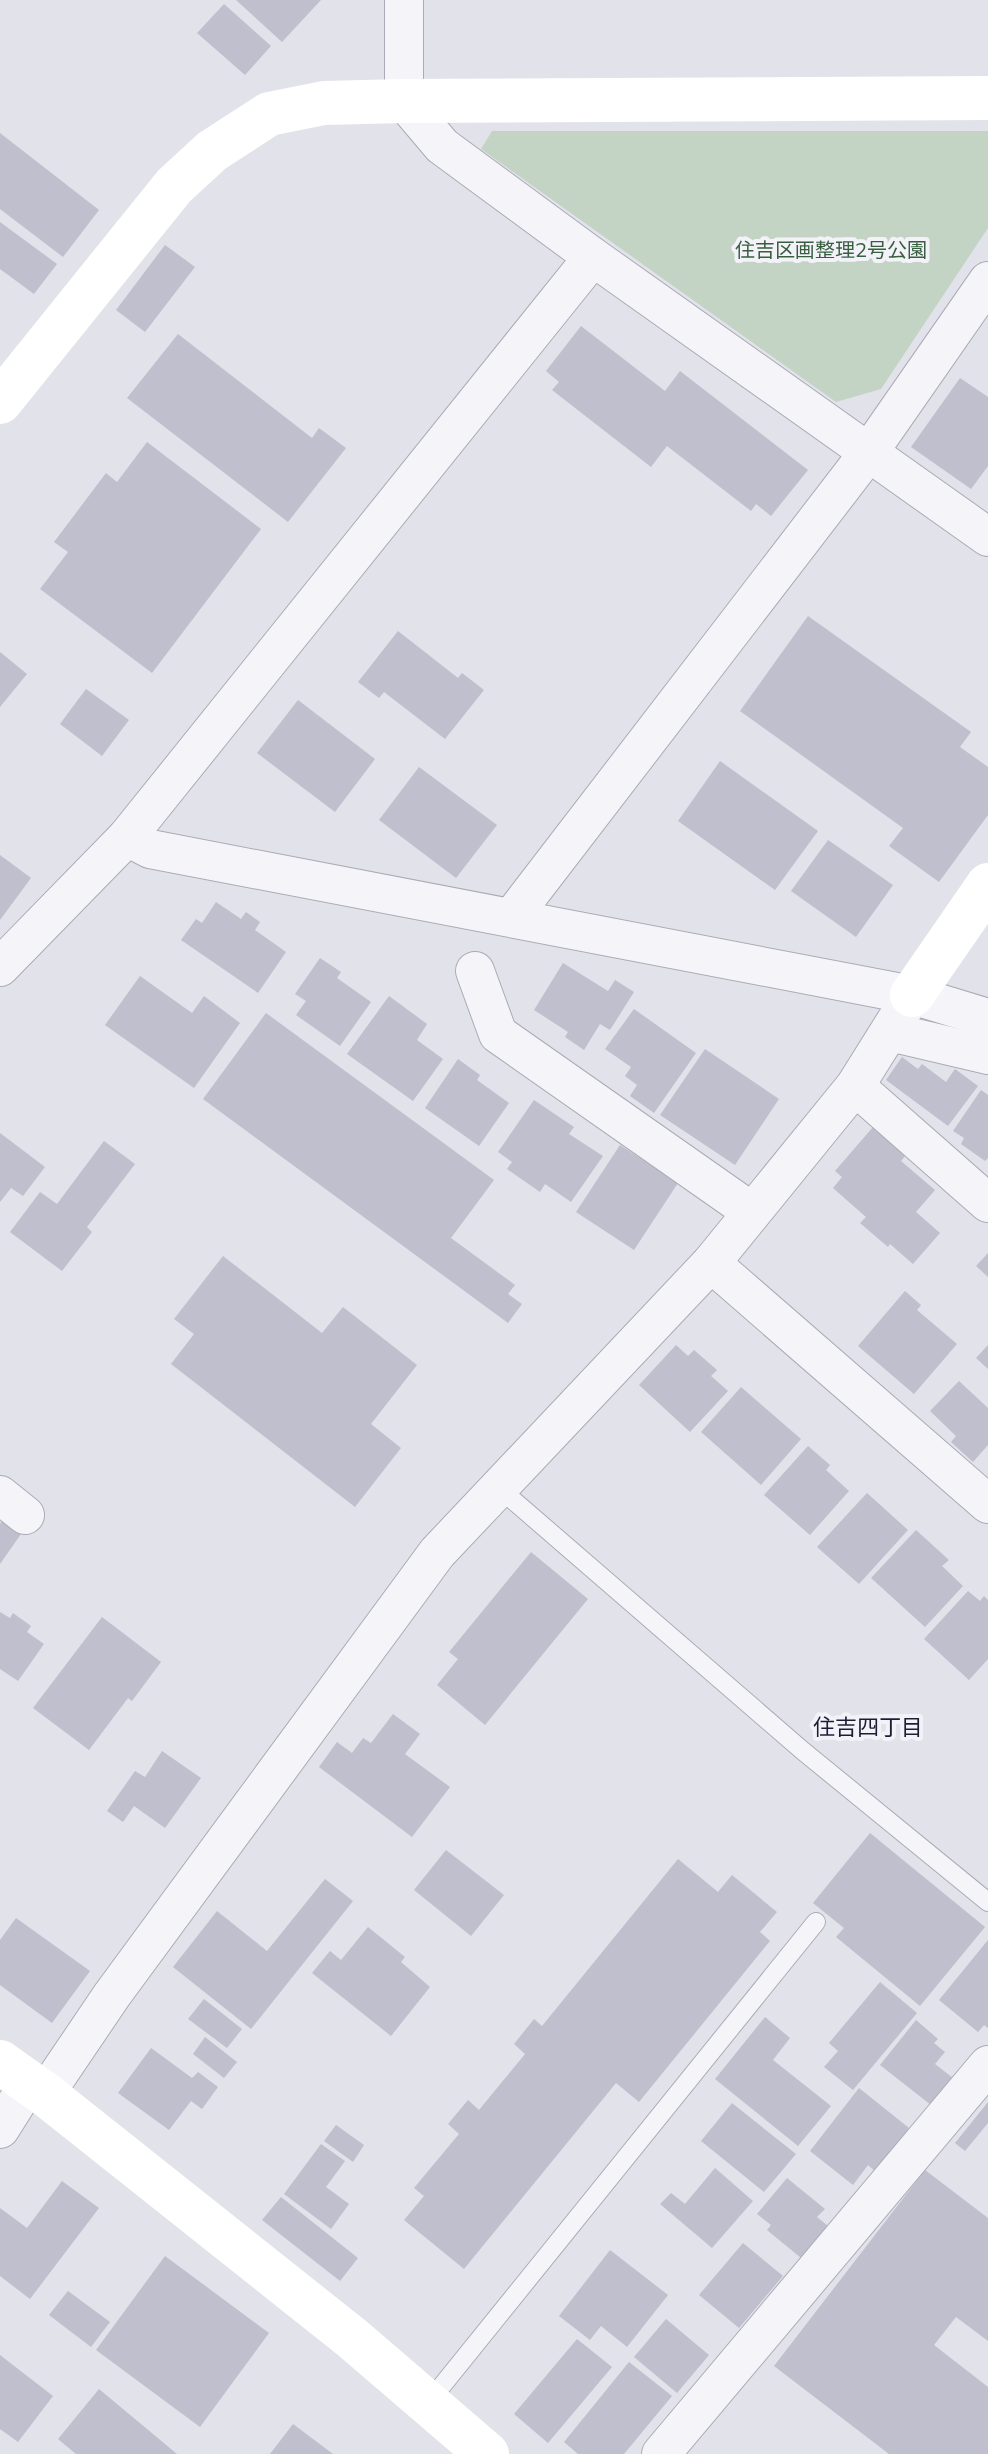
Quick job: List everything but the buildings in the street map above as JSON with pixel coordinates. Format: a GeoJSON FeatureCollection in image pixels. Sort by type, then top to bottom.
{"type":"FeatureCollection","features":[{"type":"Feature","properties":{"kind":"street"},"geometry":{"type":"LineString","coordinates":[[404,0],[404,101],[442,146],[988,537]]}},
{"type":"Feature","properties":{"kind":"street"},"geometry":{"type":"LineString","coordinates":[[0,402],[174,186],[212,151],[269,114],[324,103],[404,101],[988,98]]}},
{"type":"Feature","properties":{"kind":"street"},"geometry":{"type":"LineString","coordinates":[[0,967],[127,837],[593,257]]}},
{"type":"Feature","properties":{"kind":"street"},"geometry":{"type":"LineString","coordinates":[[512,917],[869,452],[988,281]]}},
{"type":"Feature","properties":{"kind":"street"},"geometry":{"type":"LineString","coordinates":[[127,837],[150,849],[912,995],[988,1018]]}},
{"type":"Feature","properties":{"kind":"street"},"geometry":{"type":"LineString","coordinates":[[0,2129],[25,2080],[112,1995],[437,1553],[711,1263],[855,1086],[912,995],[988,885]]}},
{"type":"Feature","properties":{"kind":"street"},"geometry":{"type":"LineString","coordinates":[[475,971],[498,1034],[752,1212]]}},
{"type":"Feature","properties":{"kind":"street"},"geometry":{"type":"LineString","coordinates":[[890,1032],[988,1055]]}},
{"type":"Feature","properties":{"kind":"street"},"geometry":{"type":"LineString","coordinates":[[855,1086],[988,1203]]}},
{"type":"Feature","properties":{"kind":"street"},"geometry":{"type":"LineString","coordinates":[[711,1263],[988,1504]]}},
{"type":"Feature","properties":{"kind":"street"},"geometry":{"type":"LineString","coordinates":[[661,2454],[988,2065]]}},
{"type":"Feature","properties":{"kind":"street"},"geometry":{"type":"LineString","coordinates":[[25,2080],[352,2338],[487,2454]]}},
{"type":"Feature","properties":{"kind":"lane"},"geometry":{"type":"LineString","coordinates":[[499,1488],[803,1751],[988,1902]]}},
{"type":"Feature","properties":{"kind":"lane"},"geometry":{"type":"LineString","coordinates":[[428,2403],[816,1922]]}},
{"type":"Feature","properties":{"kind":"green space","name":"住吉区画整理2号公園"},"geometry":{"type":"Polygon","coordinates":[[[492,131],[988,131],[988,228],[881,389],[836,402],[481,149],[492,131]]]}},
{"type":"Feature","properties":{"kind":"district","name":"住吉四丁目"},"geometry":{"type":"Point","coordinates":[868,1727]}}]}
